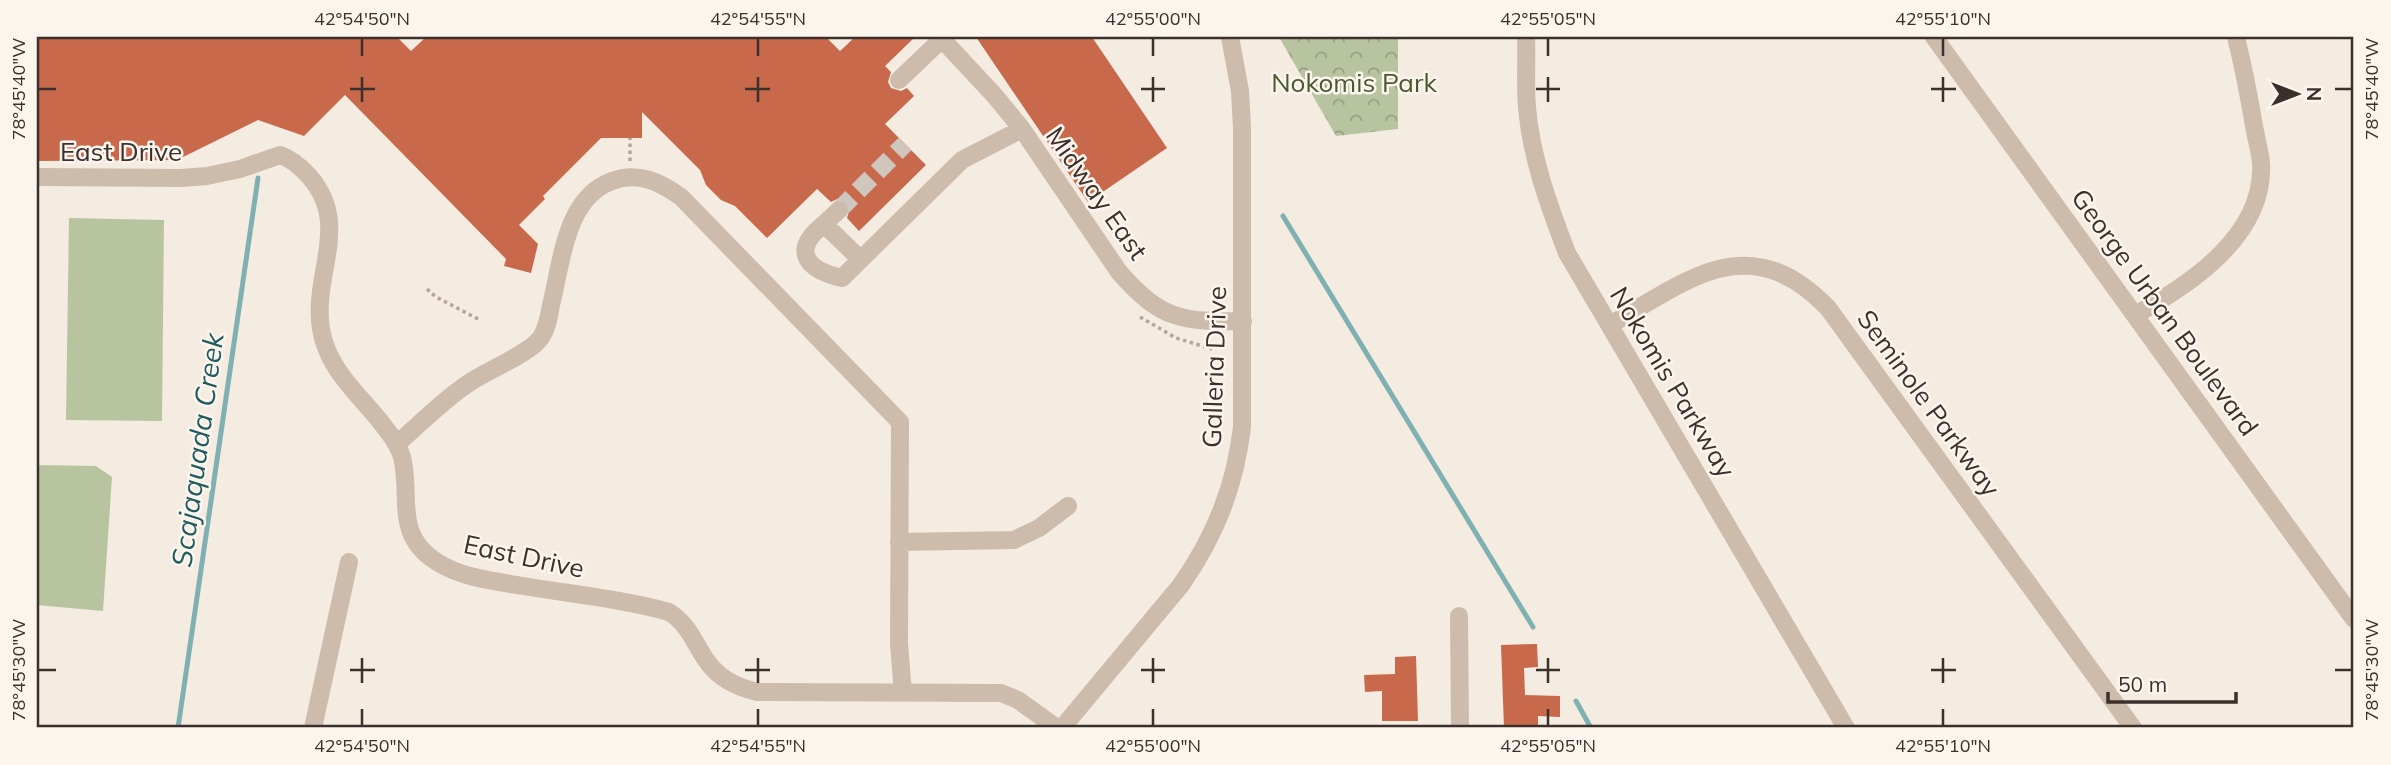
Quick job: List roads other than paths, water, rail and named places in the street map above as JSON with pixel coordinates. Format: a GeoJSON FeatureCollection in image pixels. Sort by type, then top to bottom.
{"type":"FeatureCollection","features":[{"type":"Feature","properties":{"kind":"street","name":"Galleria Drive"},"geometry":{"type":"LineString","coordinates":[[1060,728],[1181,585],[1217,525],[1228,496],[1241,438],[1243,321],[1240,91],[1230,37]]}},
{"type":"Feature","properties":{"kind":"street","name":"Nokomis Parkway"},"geometry":{"type":"LineString","coordinates":[[1526,37],[1527,108],[1535,158],[1567,253],[1846,728]]}},
{"type":"Feature","properties":{"kind":"street","name":"George Urban Boulevard"},"geometry":{"type":"LineString","coordinates":[[1934,37],[2354,619]]}},
{"type":"Feature","properties":{"kind":"street"},"geometry":{"type":"LineString","coordinates":[[2135,315],[2162,300],[2228,249],[2253,207],[2261,163],[2236,37]]}},
{"type":"Feature","properties":{"kind":"street","name":"Midway East"},"geometry":{"type":"LineString","coordinates":[[941,38],[995,96],[1022,130],[1119,272],[1137,293],[1158,309],[1177,317],[1193,321],[1243,321]]}},
{"type":"Feature","properties":{"kind":"street"},"geometry":{"type":"LineString","coordinates":[[899,80],[941,38]]}},
{"type":"Feature","properties":{"kind":"street"},"geometry":{"type":"LineString","coordinates":[[839,210],[807,241],[805,253],[818,269],[842,278],[962,160],[1022,130]]}},
{"type":"Feature","properties":{"kind":"street","name":"East Drive"},"geometry":{"type":"LineString","coordinates":[[37,177],[194,177],[225,174],[280,155],[298,164],[316,184],[329,211],[329,238],[320,313],[326,347],[338,372],[379,418],[397,444],[402,458],[407,521],[412,537],[421,549],[446,566],[479,578],[669,612],[680,619],[691,633],[711,667],[723,678],[748,690],[785,694],[1001,693],[1060,728]]}},
{"type":"Feature","properties":{"kind":"street"},"geometry":{"type":"LineString","coordinates":[[397,444],[464,386],[540,339],[548,318],[570,226],[581,203],[596,188],[616,179],[642,178],[664,185],[681,197],[900,422],[899,644],[903,693]]}},
{"type":"Feature","properties":{"kind":"street"},"geometry":{"type":"LineString","coordinates":[[824,224],[860,259]]}},
{"type":"Feature","properties":{"kind":"street","name":"Seminole Parkway"},"geometry":{"type":"LineString","coordinates":[[1610,326],[1662,295],[1714,269],[1736,265],[1777,270],[1814,294],[1828,308],[2133,728]]}},
{"type":"Feature","properties":{"kind":"street"},"geometry":{"type":"LineString","coordinates":[[900,542],[1014,540],[1040,528],[1068,506]]}},
{"type":"Feature","properties":{"kind":"street"},"geometry":{"type":"LineString","coordinates":[[313,728],[349,562]]}},
{"type":"Feature","properties":{"kind":"street"},"geometry":{"type":"LineString","coordinates":[[1459,615],[1460,728]]}},
{"type":"Feature","properties":{"kind":"waterway","name":"Scajaquada Creek"},"geometry":{"type":"LineString","coordinates":[[178,728],[258,178]]}},
{"type":"Feature","properties":{"kind":"waterway"},"geometry":{"type":"LineString","coordinates":[[1283,216],[1533,627]]}},
{"type":"Feature","properties":{"kind":"waterway"},"geometry":{"type":"LineString","coordinates":[[1576,701],[1591,728]]}},
{"type":"Feature","properties":{"kind":"tunnel"},"geometry":{"type":"LineString","coordinates":[[839,210],[905,144]]}},
{"type":"Feature","properties":{"kind":"park label","name":"Nokomis Park"},"geometry":{"type":"Point","coordinates":[1354,82]}}]}
